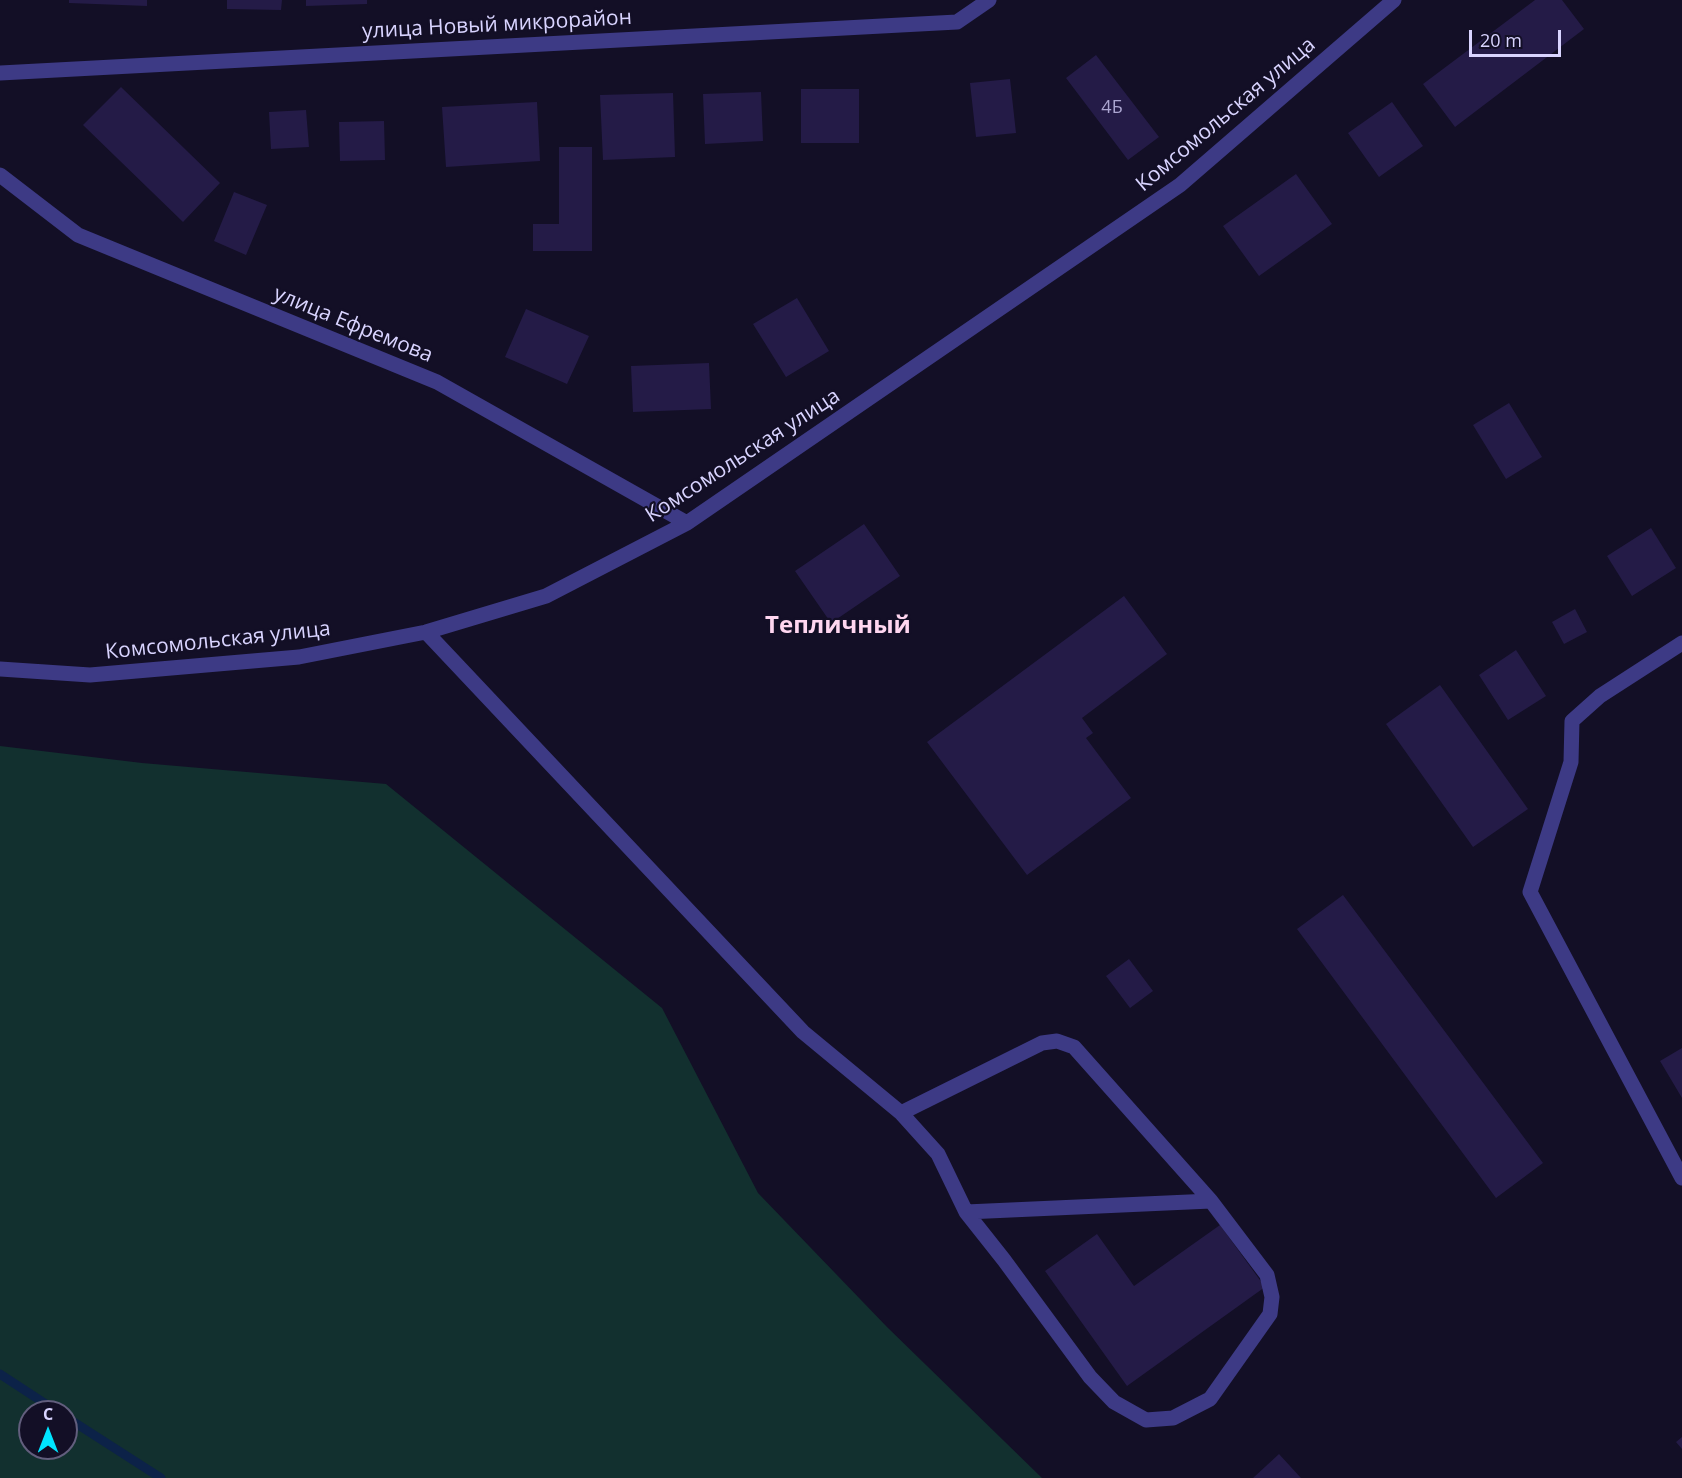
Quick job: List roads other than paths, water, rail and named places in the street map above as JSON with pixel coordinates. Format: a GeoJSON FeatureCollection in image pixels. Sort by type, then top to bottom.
{"type":"FeatureCollection","features":[{"type":"Feature","properties":{"kind":"street","name":"улица Новый микрорайон"},"geometry":{"type":"LineString","coordinates":[[0,73],[957,22],[989,0]]}},
{"type":"Feature","properties":{"kind":"street","name":"Комсомольская улица"},"geometry":{"type":"LineString","coordinates":[[0,669],[90,675],[287,658],[426,632],[546,596],[687,523],[1180,185],[1394,0]]}},
{"type":"Feature","properties":{"kind":"street","name":"улица Ефремова"},"geometry":{"type":"LineString","coordinates":[[0,175],[78,235],[437,382],[687,523]]}},
{"type":"Feature","properties":{"kind":"street"},"geometry":{"type":"LineString","coordinates":[[426,632],[803,1032],[901,1113],[938,1154],[966,1212],[1090,1377],[1114,1402],[1146,1420],[1173,1418],[1210,1399],[1270,1314],[1272,1297],[1267,1275],[1211,1201],[1074,1047],[1057,1041],[1042,1043],[901,1113]]}},
{"type":"Feature","properties":{"kind":"street"},"geometry":{"type":"LineString","coordinates":[[1682,643],[1600,696],[1572,721],[1570,762],[1530,892],[1682,1178]]}},
{"type":"Feature","properties":{"kind":"street"},"geometry":{"type":"LineString","coordinates":[[966,1212],[1211,1201]]}},
{"type":"Feature","properties":{"kind":"waterway"},"geometry":{"type":"LineString","coordinates":[[0,1374],[40,1400]]}},
{"type":"Feature","properties":{"kind":"waterway"},"geometry":{"type":"LineString","coordinates":[[78,1425],[161,1478]]}},
{"type":"Feature","properties":{"kind":"district","name":"Тепличный"},"geometry":{"type":"Point","coordinates":[838,626]}}]}
